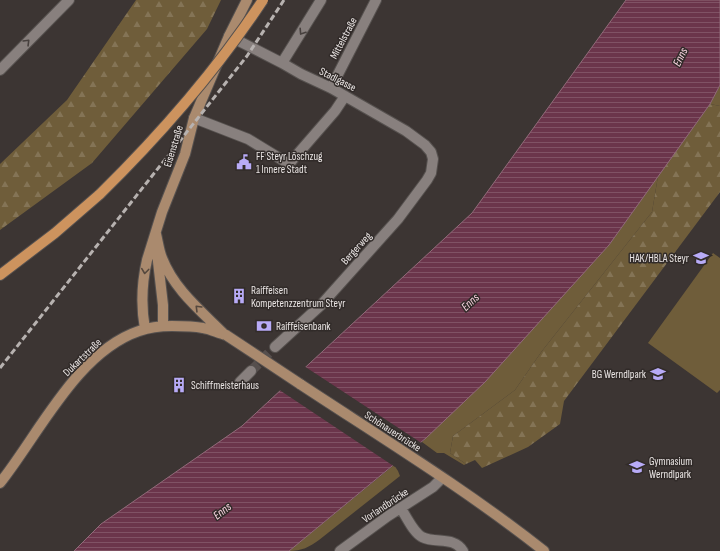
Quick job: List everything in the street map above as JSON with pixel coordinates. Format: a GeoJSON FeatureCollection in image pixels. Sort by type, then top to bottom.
{"type":"FeatureCollection","features":[{"type":"Feature","properties":{"kind":"main road","name":"Eisenstraße"},"geometry":{"type":"LineString","coordinates":[[145,329],[142,307],[145,268],[162,212],[185,154],[194,118],[229,36],[247,0]]}},
{"type":"Feature","properties":{"kind":"main road","name":"Eisenstraße"},"geometry":{"type":"LineString","coordinates":[[0,275],[55,232],[100,194],[137,157],[182,107],[229,49],[263,0]]}},
{"type":"Feature","properties":{"kind":"main road","name":"Eisenstraße"},"geometry":{"type":"LineString","coordinates":[[156,234],[163,305],[163,326]]}},
{"type":"Feature","properties":{"kind":"main road","name":"Eisenstraße"},"geometry":{"type":"LineString","coordinates":[[156,234],[162,259],[175,283],[189,299],[226,335]]}},
{"type":"Feature","properties":{"kind":"main road","name":"Dukartstraße"},"geometry":{"type":"LineString","coordinates":[[0,483],[15,464],[53,406],[89,364],[113,344],[125,337],[145,329],[163,326],[194,326],[226,335]]}},
{"type":"Feature","properties":{"kind":"main road","name":"Schönauerbrücke"},"geometry":{"type":"LineString","coordinates":[[226,335],[442,478],[520,532],[544,551]]}},
{"type":"Feature","properties":{"kind":"street"},"geometry":{"type":"LineString","coordinates":[[0,70],[69,0]]}},
{"type":"Feature","properties":{"kind":"street"},"geometry":{"type":"LineString","coordinates":[[282,63],[321,0]]}},
{"type":"Feature","properties":{"kind":"street","name":"Mittelstraße"},"geometry":{"type":"LineString","coordinates":[[330,88],[376,0]]}},
{"type":"Feature","properties":{"kind":"street","name":"Stadlgasse"},"geometry":{"type":"LineString","coordinates":[[229,36],[345,96],[406,131],[416,137],[431,152]]}},
{"type":"Feature","properties":{"kind":"street"},"geometry":{"type":"LineString","coordinates":[[194,118],[248,138],[289,164],[345,96]]}},
{"type":"Feature","properties":{"kind":"street","name":"Bergerweg"},"geometry":{"type":"LineString","coordinates":[[276,347],[321,305],[417,196],[431,173],[433,166],[431,152]]}},
{"type":"Feature","properties":{"kind":"street"},"geometry":{"type":"LineString","coordinates":[[240,382],[251,371]]}},
{"type":"Feature","properties":{"kind":"street","name":"Vorlandbrücke"},"geometry":{"type":"LineString","coordinates":[[340,551],[388,516],[433,487],[442,478]]}},
{"type":"Feature","properties":{"kind":"street"},"geometry":{"type":"LineString","coordinates":[[401,509],[416,532],[423,537],[453,542],[461,547],[463,551]]}},
{"type":"Feature","properties":{"kind":"green space"},"geometry":{"type":"Polygon","coordinates":[[[136,0],[221,0],[207,29],[92,163],[0,230],[0,164],[67,100],[136,0]]]}},
{"type":"Feature","properties":{"kind":"green space"},"geometry":{"type":"Polygon","coordinates":[[[720,85],[720,106],[710,104],[720,85]]]}},
{"type":"Feature","properties":{"kind":"green space"},"geometry":{"type":"Polygon","coordinates":[[[710,104],[720,106],[720,192],[564,401],[560,424],[528,447],[482,468],[475,460],[466,464],[450,453],[453,436],[515,390],[542,351],[652,212],[658,176],[710,104]]]}},
{"type":"Feature","properties":{"kind":"green space"},"geometry":{"type":"Polygon","coordinates":[[[658,176],[652,212],[542,351],[515,390],[453,436],[450,453],[466,464],[464,465],[444,453],[437,453],[422,442],[609,245],[658,176]]]}},
{"type":"Feature","properties":{"kind":"green space"},"geometry":{"type":"Polygon","coordinates":[[[713,253],[720,258],[720,390],[717,393],[648,343],[713,253]]]}},
{"type":"Feature","properties":{"kind":"green space"},"geometry":{"type":"Polygon","coordinates":[[[394,465],[400,476],[309,547],[289,551],[394,465]]]}},
{"type":"Feature","properties":{"kind":"water","name":"Enns"},"geometry":{"type":"Polygon","coordinates":[[[626,0],[720,0],[720,85],[710,104],[609,245],[485,382],[426,438],[289,551],[74,551],[101,524],[242,426],[472,213],[626,0]]]}},
{"type":"Feature","properties":{"kind":"pier"},"geometry":{"type":"Polygon","coordinates":[[[304,366],[423,444],[395,467],[278,389],[304,366]]]}},
{"type":"Feature","properties":{"kind":"tunnel"},"geometry":{"type":"LineString","coordinates":[[251,371],[275,347]]}},
{"type":"Feature","properties":{"kind":"railway"},"geometry":{"type":"LineString","coordinates":[[0,368],[247,56],[284,0]]}},
{"type":"Feature","properties":{"kind":"place","name":"FF Steyr Löschzug 1 Innere Stadt"},"geometry":{"type":"Point","coordinates":[244,162]}},
{"type":"Feature","properties":{"kind":"place","name":"HAK/HBLA Steyr"},"geometry":{"type":"Point","coordinates":[701,258]}},
{"type":"Feature","properties":{"kind":"place","name":"Raiffeisen Kompetenzzentrum Steyr"},"geometry":{"type":"Point","coordinates":[239,296]}},
{"type":"Feature","properties":{"kind":"place","name":"Raiffeisenbank"},"geometry":{"type":"Point","coordinates":[264,326]}},
{"type":"Feature","properties":{"kind":"place","name":"BG Werndlpark"},"geometry":{"type":"Point","coordinates":[658,374]}},
{"type":"Feature","properties":{"kind":"place","name":"Schiffmeisterhaus"},"geometry":{"type":"Point","coordinates":[179,385]}},
{"type":"Feature","properties":{"kind":"place","name":"Gymnasium Werndlpark"},"geometry":{"type":"Point","coordinates":[637,467]}}]}
